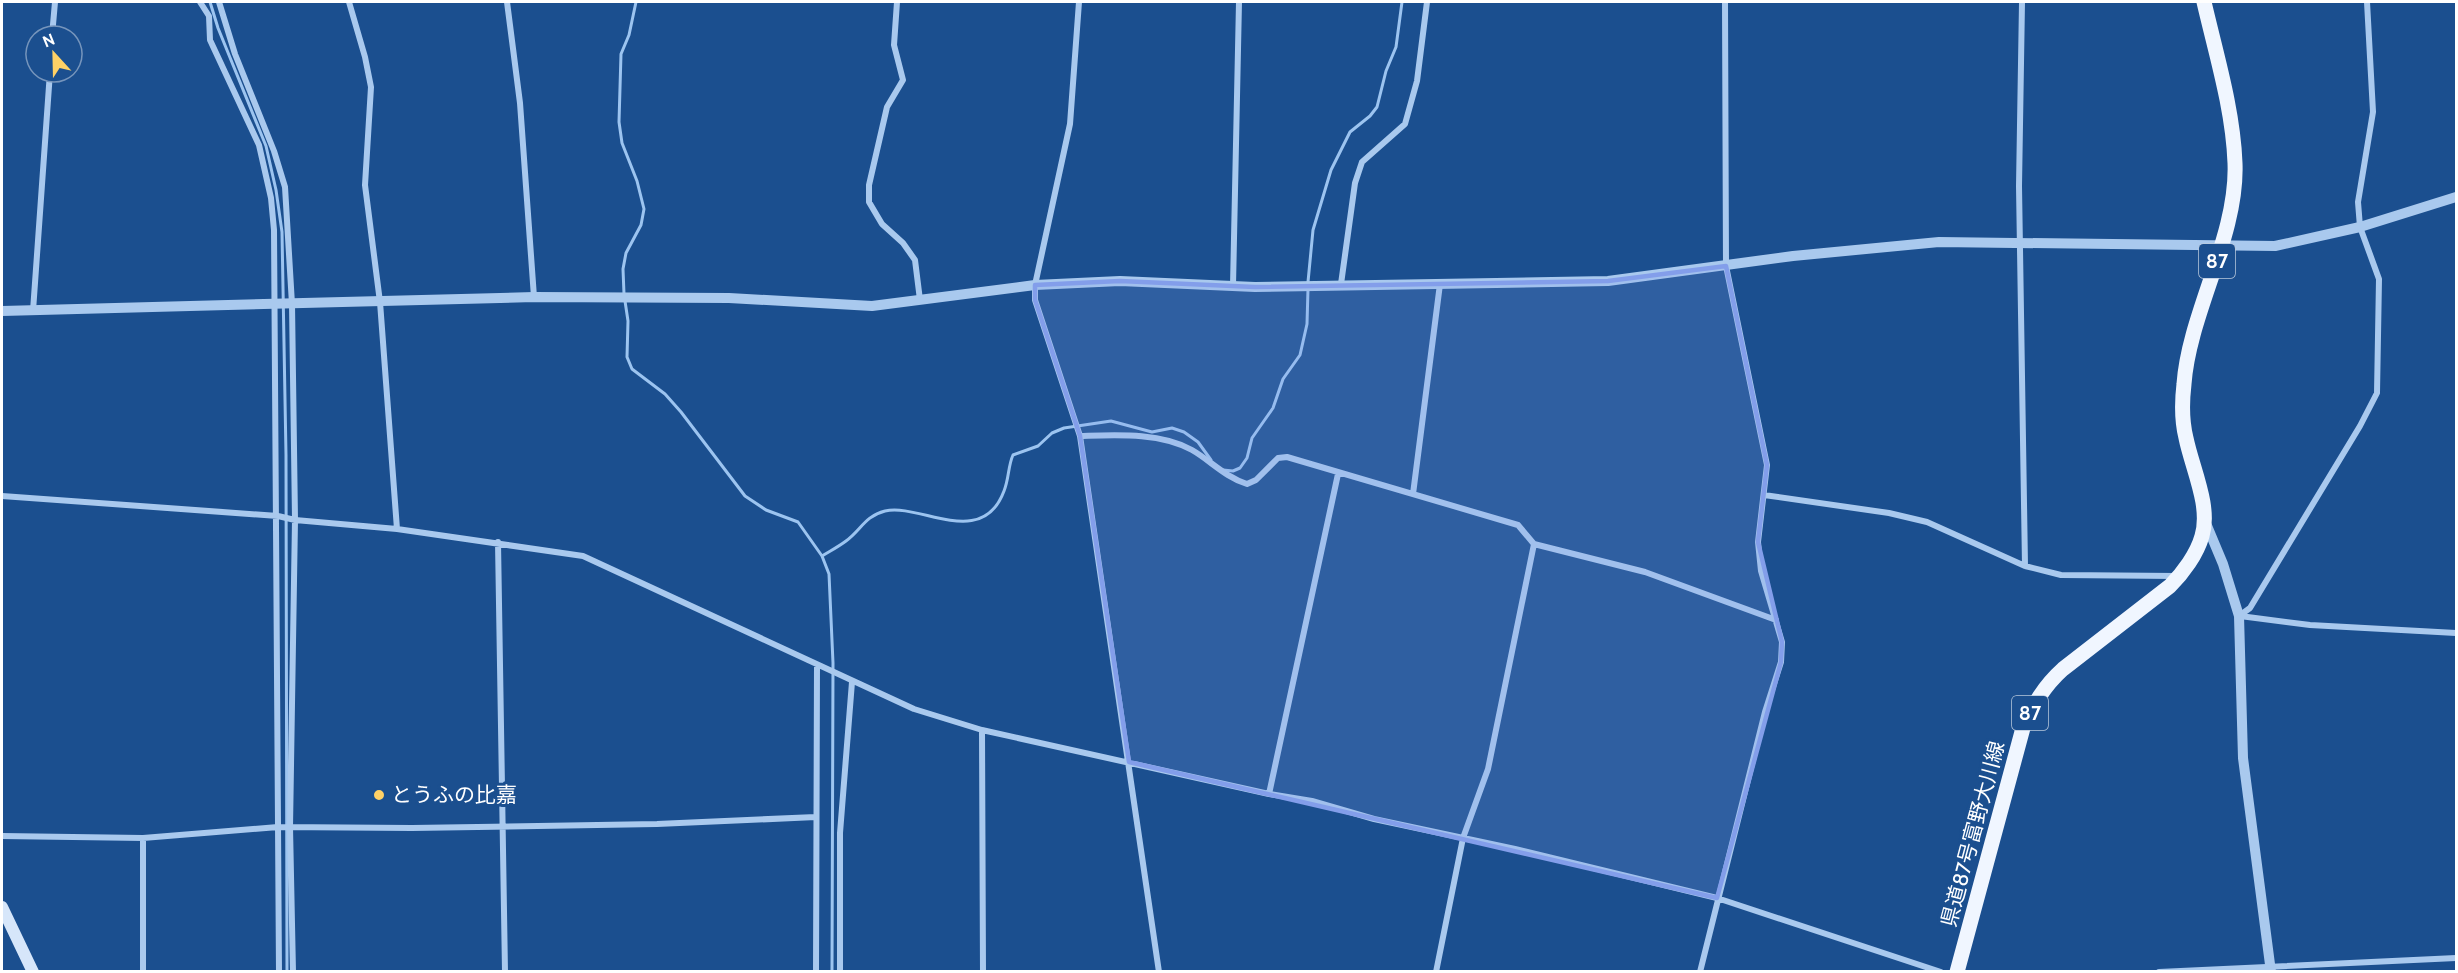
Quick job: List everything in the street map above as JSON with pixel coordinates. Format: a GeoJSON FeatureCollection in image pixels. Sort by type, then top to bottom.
{"type":"FeatureCollection","features":[{"type":"Feature","properties":{"kind":"main road","name":"県道87号富野大川線"},"geometry":{"type":"LineString","coordinates":[[1957,972],[2023,728],[2039,696],[2048,683],[2063,669],[2180,576],[2203,536],[2204,518],[2185,436],[2184,383],[2187,361],[2222,246],[2235,164],[2230,119],[2204,2]]}},
{"type":"Feature","properties":{"kind":"main road"},"geometry":{"type":"LineString","coordinates":[[2,907],[33,972]]}},
{"type":"Feature","properties":{"kind":"street"},"geometry":{"type":"LineString","coordinates":[[53,24],[55,2]]}},
{"type":"Feature","properties":{"kind":"street"},"geometry":{"type":"LineString","coordinates":[[200,2],[209,16],[210,40],[258,145],[271,198],[276,303],[279,972]]}},
{"type":"Feature","properties":{"kind":"street"},"geometry":{"type":"LineString","coordinates":[[219,2],[235,54],[274,151],[285,187],[292,304],[295,520],[290,827],[292,972]]}},
{"type":"Feature","properties":{"kind":"street"},"geometry":{"type":"LineString","coordinates":[[349,2],[366,57],[371,87],[365,185],[380,302],[397,528]]}},
{"type":"Feature","properties":{"kind":"street"},"geometry":{"type":"LineString","coordinates":[[507,2],[520,103],[534,297]]}},
{"type":"Feature","properties":{"kind":"street"},"geometry":{"type":"LineString","coordinates":[[897,2],[894,45],[903,80],[887,106],[869,185],[869,202],[882,224],[903,243],[915,261],[920,300]]}},
{"type":"Feature","properties":{"kind":"street"},"geometry":{"type":"LineString","coordinates":[[1078,2],[1070,124],[1035,285],[1035,300],[1080,436],[1159,972]]}},
{"type":"Feature","properties":{"kind":"street"},"geometry":{"type":"LineString","coordinates":[[1233,286],[1239,2]]}},
{"type":"Feature","properties":{"kind":"street"},"geometry":{"type":"LineString","coordinates":[[1341,284],[1355,183],[1362,162],[1405,124],[1417,81],[1427,2]]}},
{"type":"Feature","properties":{"kind":"street"},"geometry":{"type":"LineString","coordinates":[[1700,972],[1717,898],[1780,662],[1782,642],[1761,571],[1759,529],[1767,465],[1726,266],[1725,2]]}},
{"type":"Feature","properties":{"kind":"street"},"geometry":{"type":"LineString","coordinates":[[2022,2],[2020,243],[2025,566]]}},
{"type":"Feature","properties":{"kind":"street"},"geometry":{"type":"LineString","coordinates":[[2239,616],[2250,608],[2360,426],[2377,393],[2379,279],[2360,227],[2358,202],[2373,112],[2367,2]]}},
{"type":"Feature","properties":{"kind":"street"},"geometry":{"type":"LineString","coordinates":[[33,311],[49,84]]}},
{"type":"Feature","properties":{"kind":"street"},"geometry":{"type":"LineString","coordinates":[[2,311],[534,297],[729,298],[872,306],[1035,285],[1120,281],[1233,286],[1608,281],[1895,245],[2020,243],[2275,246],[2360,227],[2457,197]]}},
{"type":"Feature","properties":{"kind":"street"},"geometry":{"type":"LineString","coordinates":[[1413,494],[1440,282]]}},
{"type":"Feature","properties":{"kind":"street"},"geometry":{"type":"LineString","coordinates":[[1080,436],[1167,440],[1191,450],[1232,479],[1247,484],[1256,480],[1278,458],[1287,457],[1338,474],[1518,525],[1534,544],[1645,572],[1776,620]]}},
{"type":"Feature","properties":{"kind":"street"},"geometry":{"type":"LineString","coordinates":[[1269,794],[1338,474]]}},
{"type":"Feature","properties":{"kind":"street"},"geometry":{"type":"LineString","coordinates":[[1764,495],[1889,513],[1927,522],[2025,566],[2061,575],[2180,576]]}},
{"type":"Feature","properties":{"kind":"street"},"geometry":{"type":"LineString","coordinates":[[2,496],[278,516],[295,520],[397,528],[583,556],[914,710],[982,730],[1269,794],[1312,801],[1374,819],[1717,898],[1941,972]]}},
{"type":"Feature","properties":{"kind":"street"},"geometry":{"type":"LineString","coordinates":[[2204,518],[2223,564],[2239,616],[2243,758],[2271,968]]}},
{"type":"Feature","properties":{"kind":"street"},"geometry":{"type":"LineString","coordinates":[[498,542],[505,972]]}},
{"type":"Feature","properties":{"kind":"street"},"geometry":{"type":"LineString","coordinates":[[1436,972],[1463,838],[1488,769],[1534,544]]}},
{"type":"Feature","properties":{"kind":"street"},"geometry":{"type":"LineString","coordinates":[[2239,616],[2310,625],[2457,633]]}},
{"type":"Feature","properties":{"kind":"street"},"geometry":{"type":"LineString","coordinates":[[816,972],[817,665]]}},
{"type":"Feature","properties":{"kind":"street"},"geometry":{"type":"LineString","coordinates":[[840,972],[840,833],[852,682]]}},
{"type":"Feature","properties":{"kind":"street"},"geometry":{"type":"LineString","coordinates":[[982,730],[984,972]]}},
{"type":"Feature","properties":{"kind":"street"},"geometry":{"type":"LineString","coordinates":[[2,836],[143,838],[278,826],[657,824],[816,817]]}},
{"type":"Feature","properties":{"kind":"street"},"geometry":{"type":"LineString","coordinates":[[143,838],[143,972]]}},
{"type":"Feature","properties":{"kind":"street"},"geometry":{"type":"LineString","coordinates":[[2159,972],[2457,958]]}},
{"type":"Feature","properties":{"kind":"highlighted area"},"geometry":{"type":"Polygon","coordinates":[[[1726,266],[1767,465],[1758,542],[1782,642],[1781,662],[1717,898],[1129,762],[1080,436],[1035,300],[1035,285],[1120,281],[1255,287],[1608,281],[1726,266]]]}},
{"type":"Feature","properties":{"kind":"waterway"},"geometry":{"type":"LineString","coordinates":[[210,2],[218,28],[266,146],[282,232],[286,455],[287,972]]}},
{"type":"Feature","properties":{"kind":"waterway"},"geometry":{"type":"LineString","coordinates":[[624,294],[623,269],[626,253],[641,225],[644,209],[637,181],[622,143],[619,122],[621,54],[629,35],[636,2]]}},
{"type":"Feature","properties":{"kind":"waterway"},"geometry":{"type":"LineString","coordinates":[[1308,282],[1313,230],[1331,170],[1350,132],[1370,116],[1377,107],[1386,71],[1396,47],[1402,2]]}},
{"type":"Feature","properties":{"kind":"waterway"},"geometry":{"type":"LineString","coordinates":[[1223,470],[1233,471],[1240,468],[1247,458],[1252,438],[1273,408],[1283,379],[1300,355],[1307,324],[1308,289]]}},
{"type":"Feature","properties":{"kind":"waterway"},"geometry":{"type":"LineString","coordinates":[[625,301],[628,321],[627,357],[632,369],[665,394],[745,496],[766,510],[798,522],[822,556],[829,574],[833,663],[832,972]]}},
{"type":"Feature","properties":{"kind":"waterway"},"geometry":{"type":"LineString","coordinates":[[822,556],[846,541],[873,516],[885,511],[900,510],[950,520],[966,521],[981,518],[994,508],[1004,491],[1013,455],[1038,446],[1052,433],[1064,428],[1111,421],[1152,432],[1172,428],[1184,432],[1198,442],[1211,460]]}},
{"type":"Feature","properties":{"kind":"place","name":"とうふの比嘉"},"geometry":{"type":"Point","coordinates":[379,795]}}]}
